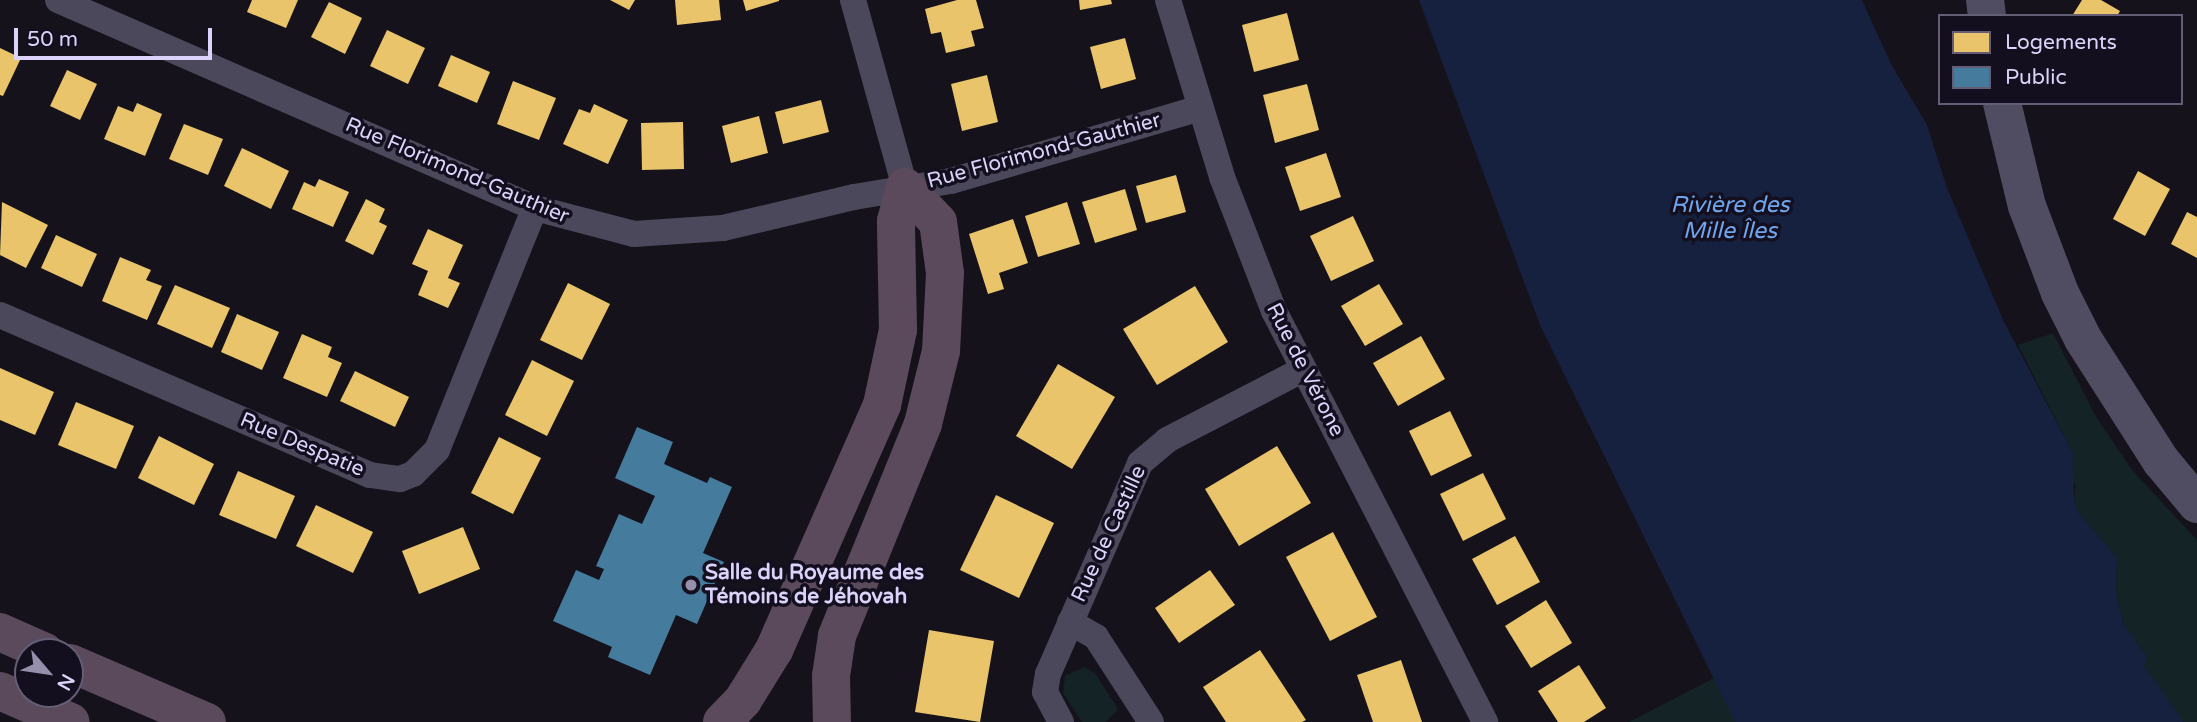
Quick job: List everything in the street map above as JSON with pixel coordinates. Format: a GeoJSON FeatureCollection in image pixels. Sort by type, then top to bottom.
{"type":"FeatureCollection","features":[{"type":"Feature","properties":{"kind":"highway"},"geometry":{"type":"LineString","coordinates":[[722,722],[749,692],[774,650],[882,405],[898,330],[896,221],[905,187]]}},
{"type":"Feature","properties":{"kind":"highway"},"geometry":{"type":"LineString","coordinates":[[832,722],[831,676],[837,636],[923,424],[941,351],[945,273],[938,222],[905,187]]}},
{"type":"Feature","properties":{"kind":"highway"},"geometry":{"type":"LineString","coordinates":[[84,669],[207,722]]}},
{"type":"Feature","properties":{"kind":"highway"},"geometry":{"type":"LineString","coordinates":[[0,691],[71,722]]}},
{"type":"Feature","properties":{"kind":"highway"},"geometry":{"type":"LineString","coordinates":[[0,709],[18,722]]}},
{"type":"Feature","properties":{"kind":"main road"},"geometry":{"type":"LineString","coordinates":[[2002,105],[2019,180],[2052,273],[2083,339],[2172,477],[2197,504]]}},
{"type":"Feature","properties":{"kind":"main road"},"geometry":{"type":"LineString","coordinates":[[2123,400],[2197,467]]}},
{"type":"Feature","properties":{"kind":"street","name":"Rue Florimond-Gauthier"},"geometry":{"type":"LineString","coordinates":[[58,0],[535,208],[615,231],[665,234],[723,228],[905,187],[951,181],[1200,108]]}},
{"type":"Feature","properties":{"kind":"street"},"geometry":{"type":"LineString","coordinates":[[853,0],[905,187]]}},
{"type":"Feature","properties":{"kind":"street","name":"Rue de Vérone"},"geometry":{"type":"LineString","coordinates":[[1168,0],[1241,231],[1302,370],[1485,722]]}},
{"type":"Feature","properties":{"kind":"street","name":"Rue Despatie"},"geometry":{"type":"LineString","coordinates":[[0,315],[370,475],[400,479],[413,474],[437,450],[535,208]]}},
{"type":"Feature","properties":{"kind":"street","name":"Rue de Castille"},"geometry":{"type":"LineString","coordinates":[[1061,722],[1048,700],[1045,682],[1069,622],[1147,454],[1302,370]]}},
{"type":"Feature","properties":{"kind":"street","name":"Rue de Castille"},"geometry":{"type":"LineString","coordinates":[[1069,622],[1096,637],[1151,722]]}},
{"type":"Feature","properties":{"kind":"shaded area"},"geometry":{"type":"Polygon","coordinates":[[[2053,333],[2095,415],[2132,470],[2197,540],[2197,722],[2184,722],[2173,711],[2143,666],[2147,657],[2123,623],[2116,592],[2117,558],[2078,512],[2074,498],[2076,485],[2071,479],[2073,453],[2018,345],[2053,333]]]}},
{"type":"Feature","properties":{"kind":"shaded area"},"geometry":{"type":"Polygon","coordinates":[[[1084,667],[1095,673],[1118,709],[1106,722],[1082,722],[1063,693],[1065,676],[1084,667]]]}},
{"type":"Feature","properties":{"kind":"shaded area"},"geometry":{"type":"Polygon","coordinates":[[[1716,677],[1735,722],[1629,722],[1716,677]]]}},
{"type":"Feature","properties":{"kind":"water","name":"Rivière des Mille Îles"},"geometry":{"type":"Polygon","coordinates":[[[1419,0],[1862,0],[1891,64],[1927,125],[1947,188],[2004,322],[2073,453],[2074,498],[2078,512],[2117,558],[2116,592],[2123,623],[2147,657],[2144,666],[2184,722],[1735,722],[1540,325],[1419,0]]]}},
{"type":"Feature","properties":{"kind":"building: Logements"},"geometry":{"type":"Polygon","coordinates":[[[252,0],[298,0],[286,28],[247,12],[252,0]]]}},
{"type":"Feature","properties":{"kind":"building: Logements"},"geometry":{"type":"Polygon","coordinates":[[[610,0],[635,0],[629,10],[610,0]]]}},
{"type":"Feature","properties":{"kind":"building: Logements"},"geometry":{"type":"Polygon","coordinates":[[[675,0],[719,0],[721,20],[677,25],[675,0]]]}},
{"type":"Feature","properties":{"kind":"building: Logements"},"geometry":{"type":"Polygon","coordinates":[[[743,0],[779,0],[779,1],[746,11],[743,0]]]}},
{"type":"Feature","properties":{"kind":"building: Logements"},"geometry":{"type":"Polygon","coordinates":[[[957,0],[976,0],[984,28],[971,31],[975,46],[946,53],[941,32],[931,34],[925,9],[957,0]]]}},
{"type":"Feature","properties":{"kind":"building: Logements"},"geometry":{"type":"Polygon","coordinates":[[[1079,0],[1111,0],[1112,4],[1080,10],[1079,0]]]}},
{"type":"Feature","properties":{"kind":"building: Logements"},"geometry":{"type":"Polygon","coordinates":[[[2082,0],[2101,0],[2120,11],[2118,14],[2073,14],[2082,0]]]}},
{"type":"Feature","properties":{"kind":"building: Logements"},"geometry":{"type":"Polygon","coordinates":[[[329,2],[362,18],[345,54],[311,37],[329,2]]]}},
{"type":"Feature","properties":{"kind":"building: Logements"},"geometry":{"type":"Polygon","coordinates":[[[1287,13],[1299,60],[1254,72],[1242,25],[1287,13]]]}},
{"type":"Feature","properties":{"kind":"building: Logements"},"geometry":{"type":"Polygon","coordinates":[[[387,30],[425,48],[408,84],[370,66],[387,30]]]}},
{"type":"Feature","properties":{"kind":"building: Logements"},"geometry":{"type":"Polygon","coordinates":[[[1125,38],[1136,79],[1101,89],[1090,47],[1125,38]]]}},
{"type":"Feature","properties":{"kind":"building: Logements"},"geometry":{"type":"Polygon","coordinates":[[[0,48],[21,58],[3,96],[0,95],[0,48]]]}},
{"type":"Feature","properties":{"kind":"building: Logements"},"geometry":{"type":"Polygon","coordinates":[[[451,55],[490,72],[477,103],[438,86],[451,55]]]}},
{"type":"Feature","properties":{"kind":"building: Logements"},"geometry":{"type":"Polygon","coordinates":[[[67,70],[97,84],[80,120],[50,106],[67,70]]]}},
{"type":"Feature","properties":{"kind":"building: Logements"},"geometry":{"type":"Polygon","coordinates":[[[987,75],[998,122],[962,131],[951,84],[987,75]]]}},
{"type":"Feature","properties":{"kind":"building: Logements"},"geometry":{"type":"Polygon","coordinates":[[[513,81],[556,98],[539,140],[497,124],[513,81]]]}},
{"type":"Feature","properties":{"kind":"building: Logements"},"geometry":{"type":"Polygon","coordinates":[[[1307,84],[1319,130],[1275,143],[1263,95],[1307,84]]]}},
{"type":"Feature","properties":{"kind":"building: Logements"},"geometry":{"type":"Polygon","coordinates":[[[821,100],[829,132],[783,144],[775,112],[821,100]]]}},
{"type":"Feature","properties":{"kind":"building: Logements"},"geometry":{"type":"Polygon","coordinates":[[[137,103],[162,114],[145,156],[104,139],[118,106],[133,112],[137,103]]]}},
{"type":"Feature","properties":{"kind":"building: Logements"},"geometry":{"type":"Polygon","coordinates":[[[594,104],[628,120],[608,164],[563,144],[579,109],[590,113],[594,104]]]}},
{"type":"Feature","properties":{"kind":"building: Logements"},"geometry":{"type":"Polygon","coordinates":[[[759,116],[768,153],[731,163],[722,126],[759,116]]]}},
{"type":"Feature","properties":{"kind":"building: Logements"},"geometry":{"type":"Polygon","coordinates":[[[683,122],[684,169],[642,170],[641,123],[683,122]]]}},
{"type":"Feature","properties":{"kind":"building: Logements"},"geometry":{"type":"Polygon","coordinates":[[[184,124],[223,139],[208,175],[169,159],[184,124]]]}},
{"type":"Feature","properties":{"kind":"building: Logements"},"geometry":{"type":"Polygon","coordinates":[[[242,148],[289,171],[271,209],[224,186],[242,148]]]}},
{"type":"Feature","properties":{"kind":"building: Logements"},"geometry":{"type":"Polygon","coordinates":[[[1326,153],[1341,197],[1300,211],[1285,167],[1326,153]]]}},
{"type":"Feature","properties":{"kind":"building: Logements"},"geometry":{"type":"Polygon","coordinates":[[[2138,171],[2170,189],[2145,236],[2113,219],[2138,171]]]}},
{"type":"Feature","properties":{"kind":"building: Logements"},"geometry":{"type":"Polygon","coordinates":[[[1176,175],[1186,212],[1146,223],[1136,186],[1176,175]]]}},
{"type":"Feature","properties":{"kind":"building: Logements"},"geometry":{"type":"Polygon","coordinates":[[[319,179],[349,192],[333,227],[292,209],[304,182],[315,187],[319,179]]]}},
{"type":"Feature","properties":{"kind":"building: Logements"},"geometry":{"type":"Polygon","coordinates":[[[1125,189],[1137,230],[1095,243],[1082,202],[1125,189]]]}},
{"type":"Feature","properties":{"kind":"building: Logements"},"geometry":{"type":"Polygon","coordinates":[[[366,199],[385,209],[379,222],[387,226],[373,255],[345,241],[366,199]]]}},
{"type":"Feature","properties":{"kind":"building: Logements"},"geometry":{"type":"Polygon","coordinates":[[[2,202],[48,225],[26,268],[0,255],[2,202]]]}},
{"type":"Feature","properties":{"kind":"building: Logements"},"geometry":{"type":"Polygon","coordinates":[[[1067,202],[1080,244],[1038,257],[1025,216],[1067,202]]]}},
{"type":"Feature","properties":{"kind":"building: Logements"},"geometry":{"type":"Polygon","coordinates":[[[2187,212],[2197,217],[2197,258],[2171,244],[2187,212]]]}},
{"type":"Feature","properties":{"kind":"building: Logements"},"geometry":{"type":"Polygon","coordinates":[[[1353,216],[1374,261],[1331,281],[1310,236],[1353,216]]]}},
{"type":"Feature","properties":{"kind":"building: Logements"},"geometry":{"type":"Polygon","coordinates":[[[1013,219],[1028,263],[999,273],[1004,289],[988,294],[969,234],[1013,219]]]}},
{"type":"Feature","properties":{"kind":"building: Logements"},"geometry":{"type":"Polygon","coordinates":[[[428,229],[463,245],[448,278],[460,283],[448,308],[418,295],[428,271],[412,264],[428,229]]]}},
{"type":"Feature","properties":{"kind":"building: Logements"},"geometry":{"type":"Polygon","coordinates":[[[56,235],[97,254],[82,287],[41,268],[56,235]]]}},
{"type":"Feature","properties":{"kind":"building: Logements"},"geometry":{"type":"Polygon","coordinates":[[[120,257],[151,270],[146,280],[162,286],[147,320],[102,301],[120,257]]]}},
{"type":"Feature","properties":{"kind":"building: Logements"},"geometry":{"type":"Polygon","coordinates":[[[568,283],[610,304],[582,360],[540,340],[568,283]]]}},
{"type":"Feature","properties":{"kind":"building: Logements"},"geometry":{"type":"Polygon","coordinates":[[[1379,284],[1403,324],[1365,346],[1341,306],[1379,284]]]}},
{"type":"Feature","properties":{"kind":"building: Logements"},"geometry":{"type":"Polygon","coordinates":[[[175,285],[230,308],[212,348],[157,324],[175,285]]]}},
{"type":"Feature","properties":{"kind":"building: Logements"},"geometry":{"type":"Polygon","coordinates":[[[1195,286],[1228,342],[1157,385],[1123,329],[1195,286]]]}},
{"type":"Feature","properties":{"kind":"building: Logements"},"geometry":{"type":"Polygon","coordinates":[[[237,314],[279,332],[262,370],[221,352],[237,314]]]}},
{"type":"Feature","properties":{"kind":"building: Logements"},"geometry":{"type":"Polygon","coordinates":[[[302,334],[332,347],[328,357],[342,363],[327,397],[283,378],[302,334]]]}},
{"type":"Feature","properties":{"kind":"building: Logements"},"geometry":{"type":"Polygon","coordinates":[[[1421,336],[1445,379],[1398,406],[1373,363],[1421,336]]]}},
{"type":"Feature","properties":{"kind":"building: Logements"},"geometry":{"type":"Polygon","coordinates":[[[532,360],[574,381],[547,436],[505,415],[532,360]]]}},
{"type":"Feature","properties":{"kind":"building: Logements"},"geometry":{"type":"Polygon","coordinates":[[[1058,364],[1115,397],[1072,469],[1016,436],[1058,364]]]}},
{"type":"Feature","properties":{"kind":"building: Logements"},"geometry":{"type":"Polygon","coordinates":[[[0,368],[54,392],[35,435],[0,420],[0,368]]]}},
{"type":"Feature","properties":{"kind":"building: Logements"},"geometry":{"type":"Polygon","coordinates":[[[355,371],[409,397],[395,427],[340,401],[355,371]]]}},
{"type":"Feature","properties":{"kind":"building: Logements"},"geometry":{"type":"Polygon","coordinates":[[[76,402],[134,426],[116,469],[58,445],[76,402]]]}},
{"type":"Feature","properties":{"kind":"building: Logements"},"geometry":{"type":"Polygon","coordinates":[[[1450,411],[1472,456],[1431,476],[1409,431],[1450,411]]]}},
{"type":"Feature","properties":{"kind":"building: Logements"},"geometry":{"type":"Polygon","coordinates":[[[159,436],[214,464],[194,505],[138,478],[159,436]]]}},
{"type":"Feature","properties":{"kind":"building: Logements"},"geometry":{"type":"Polygon","coordinates":[[[499,437],[541,458],[513,514],[471,493],[499,437]]]}},
{"type":"Feature","properties":{"kind":"building: Logements"},"geometry":{"type":"Polygon","coordinates":[[[1277,446],[1311,503],[1239,546],[1205,489],[1277,446]]]}},
{"type":"Feature","properties":{"kind":"building: Logements"},"geometry":{"type":"Polygon","coordinates":[[[238,471],[295,496],[276,539],[219,515],[238,471]]]}},
{"type":"Feature","properties":{"kind":"building: Logements"},"geometry":{"type":"Polygon","coordinates":[[[1483,473],[1506,519],[1463,541],[1440,494],[1483,473]]]}},
{"type":"Feature","properties":{"kind":"building: Logements"},"geometry":{"type":"Polygon","coordinates":[[[996,495],[1054,523],[1019,598],[960,570],[996,495]]]}},
{"type":"Feature","properties":{"kind":"building: Logements"},"geometry":{"type":"Polygon","coordinates":[[[316,505],[373,532],[353,573],[296,546],[316,505]]]}},
{"type":"Feature","properties":{"kind":"building: Logements"},"geometry":{"type":"Polygon","coordinates":[[[463,527],[480,569],[419,594],[402,551],[463,527]]]}},
{"type":"Feature","properties":{"kind":"building: Logements"},"geometry":{"type":"Polygon","coordinates":[[[1333,532],[1377,617],[1330,641],[1286,557],[1333,532]]]}},
{"type":"Feature","properties":{"kind":"building: Logements"},"geometry":{"type":"Polygon","coordinates":[[[1515,536],[1540,582],[1497,605],[1472,559],[1515,536]]]}},
{"type":"Feature","properties":{"kind":"building: Logements"},"geometry":{"type":"Polygon","coordinates":[[[1210,570],[1235,605],[1179,643],[1155,608],[1210,570]]]}},
{"type":"Feature","properties":{"kind":"building: Logements"},"geometry":{"type":"Polygon","coordinates":[[[1546,600],[1572,643],[1531,668],[1505,626],[1546,600]]]}},
{"type":"Feature","properties":{"kind":"building: Logements"},"geometry":{"type":"Polygon","coordinates":[[[929,630],[994,641],[980,722],[915,712],[929,630]]]}},
{"type":"Feature","properties":{"kind":"building: Logements"},"geometry":{"type":"Polygon","coordinates":[[[1260,650],[1306,720],[1226,722],[1203,687],[1260,650]]]}},
{"type":"Feature","properties":{"kind":"building: Logements"},"geometry":{"type":"Polygon","coordinates":[[[1401,660],[1422,722],[1373,722],[1357,675],[1401,660]]]}},
{"type":"Feature","properties":{"kind":"building: Logements"},"geometry":{"type":"Polygon","coordinates":[[[1579,665],[1606,708],[1584,722],[1558,722],[1538,691],[1579,665]]]}},
{"type":"Feature","properties":{"kind":"building: Public"},"geometry":{"type":"Polygon","coordinates":[[[637,427],[673,442],[664,464],[707,483],[710,477],[732,487],[703,553],[724,562],[697,624],[676,615],[650,675],[608,657],[612,647],[553,621],[576,570],[599,580],[604,569],[596,566],[619,514],[642,524],[655,496],[615,478],[637,427]]]}},
{"type":"Feature","properties":{"kind":"place","name":"Salle du Royaume des Témoins de Jéhovah"},"geometry":{"type":"Point","coordinates":[691,585]}}]}
